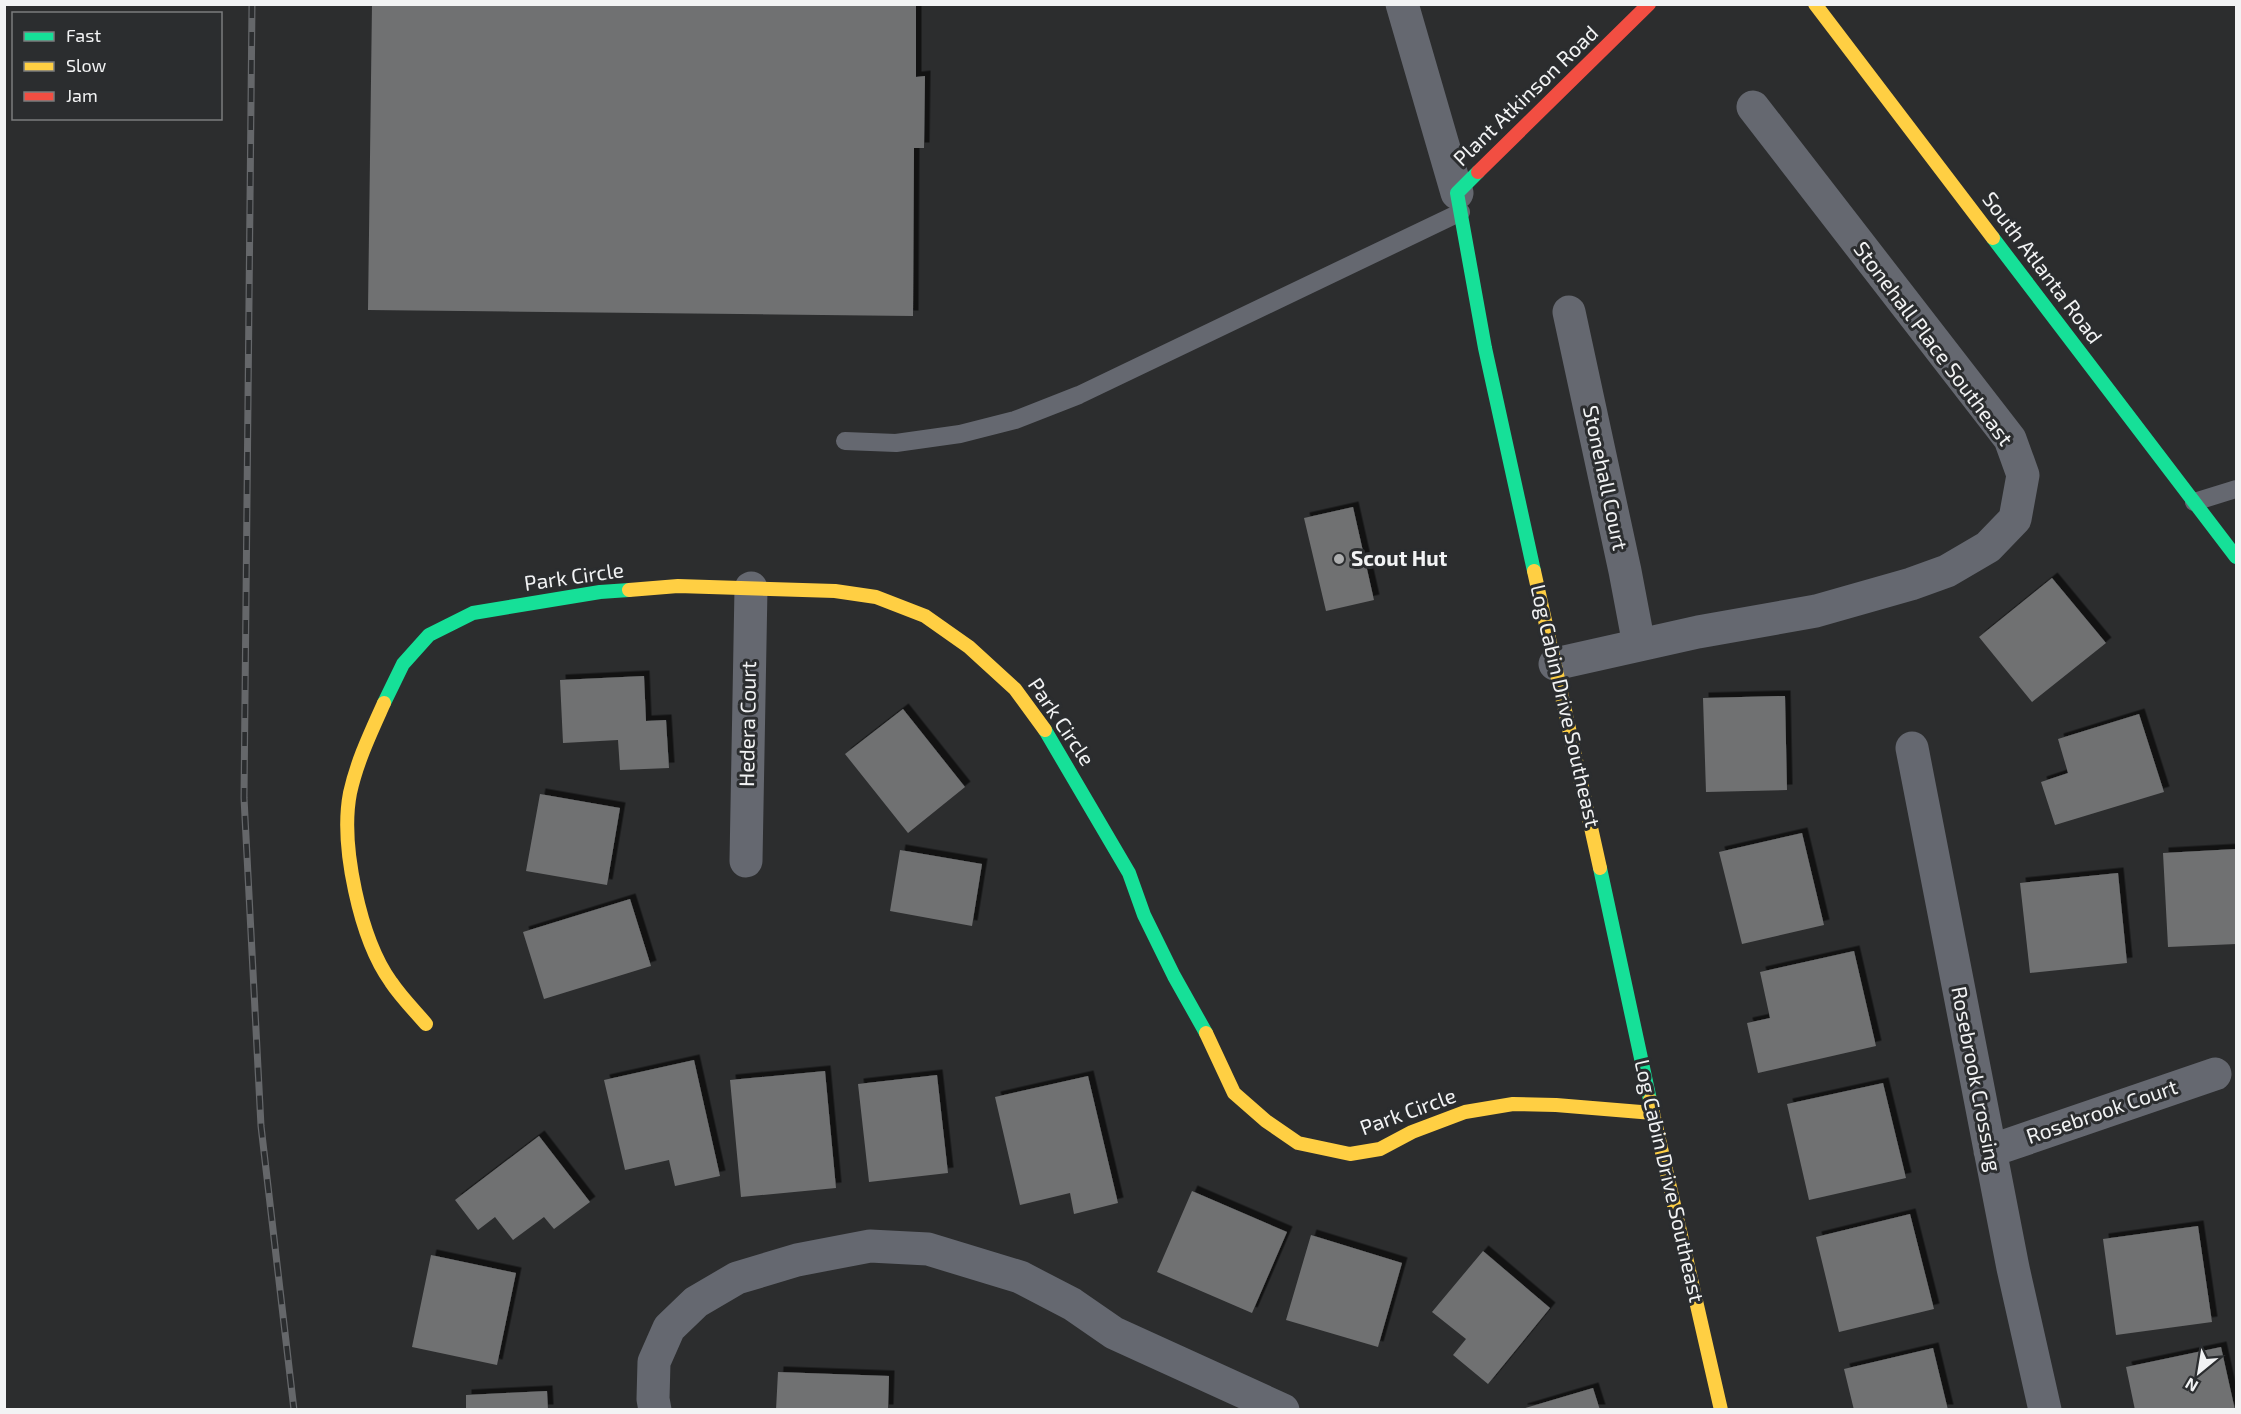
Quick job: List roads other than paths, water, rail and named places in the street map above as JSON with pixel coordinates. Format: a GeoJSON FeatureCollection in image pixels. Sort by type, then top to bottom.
{"type":"FeatureCollection","features":[{"type":"Feature","properties":{"kind":"street","name":"Log Cabin Drive Southeast"},"geometry":{"type":"LineString","coordinates":[[1402,4],[1459,202],[1485,348],[1653,1113],[1721,1410]]}},
{"type":"Feature","properties":{"kind":"street","name":"Plant Atkinson Road"},"geometry":{"type":"LineString","coordinates":[[1459,202],[1649,4]]}},
{"type":"Feature","properties":{"kind":"street","name":"South Atlanta Road"},"geometry":{"type":"LineString","coordinates":[[1815,4],[2236,558]]}},
{"type":"Feature","properties":{"kind":"street","name":"Stonehall Place Southeast"},"geometry":{"type":"LineString","coordinates":[[1555,664],[1639,645],[1816,611],[1911,584],[1947,571],[1988,547],[2015,519],[2023,476],[2010,440],[1753,107]]}},
{"type":"Feature","properties":{"kind":"street","name":"Stonehall Court"},"geometry":{"type":"LineString","coordinates":[[1569,312],[1639,645]]}},
{"type":"Feature","properties":{"kind":"street","name":"Park Circle"},"geometry":{"type":"LineString","coordinates":[[426,1024],[390,981],[370,944],[355,890],[348,837],[350,794],[363,748],[403,664],[429,635],[473,613],[611,591],[678,586],[835,591],[876,597],[925,616],[969,647],[1015,689],[1051,738],[1129,873],[1144,915],[1174,976],[1199,1018],[1234,1093],[1266,1121],[1298,1143],[1350,1154],[1380,1149],[1412,1132],[1465,1112],[1513,1104],[1653,1113]]}},
{"type":"Feature","properties":{"kind":"street","name":"Hedera Court"},"geometry":{"type":"LineString","coordinates":[[746,861],[751,588]]}},
{"type":"Feature","properties":{"kind":"street","name":"Rosebrook Crossing"},"geometry":{"type":"LineString","coordinates":[[1912,748],[2013,1268],[2045,1410]]}},
{"type":"Feature","properties":{"kind":"street","name":"Rosebrook Court"},"geometry":{"type":"LineString","coordinates":[[1990,1150],[2215,1074]]}},
{"type":"Feature","properties":{"kind":"street"},"geometry":{"type":"LineString","coordinates":[[655,1410],[654,1362],[669,1328],[696,1302],[738,1278],[796,1260],[870,1246],[928,1249],[1020,1277],[1072,1304],[1114,1333],[1283,1410]]}},
{"type":"Feature","properties":{"kind":"lane"},"geometry":{"type":"LineString","coordinates":[[845,441],[896,443],[960,434],[1015,420],[1079,395],[1459,202]]}},
{"type":"Feature","properties":{"kind":"lane"},"geometry":{"type":"LineString","coordinates":[[2194,502],[2236,489]]}},
{"type":"Feature","properties":{"kind":"railway"},"geometry":{"type":"LineString","coordinates":[[252,4],[244,798],[261,1126],[294,1410]]}},
{"type":"Feature","properties":{"kind":"place","name":"Scout Hut"},"geometry":{"type":"Point","coordinates":[1339,559]}}]}
